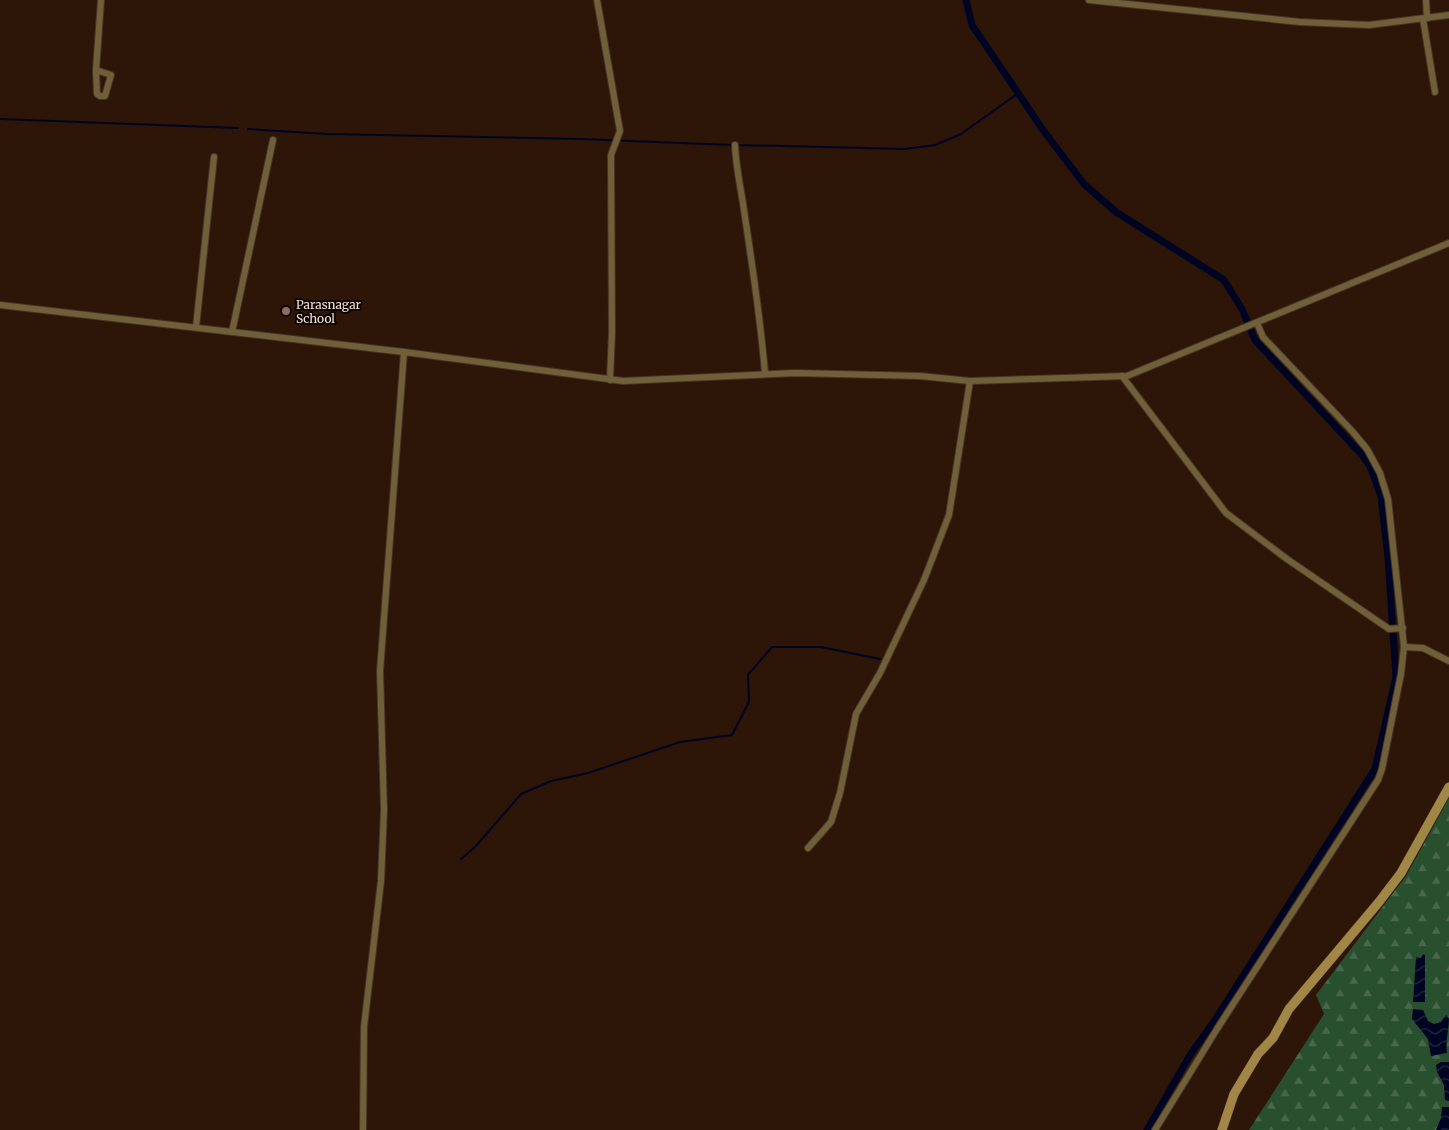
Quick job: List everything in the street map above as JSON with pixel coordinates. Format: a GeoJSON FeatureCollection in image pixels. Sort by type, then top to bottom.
{"type":"FeatureCollection","features":[{"type":"Feature","properties":{"kind":"main road"},"geometry":{"type":"LineString","coordinates":[[1222,1130],[1234,1094],[1253,1062],[1273,1038],[1289,1009],[1401,873],[1449,787]]}},
{"type":"Feature","properties":{"kind":"street"},"geometry":{"type":"LineString","coordinates":[[96,70],[101,0]]}},
{"type":"Feature","properties":{"kind":"street"},"geometry":{"type":"LineString","coordinates":[[597,0],[620,131],[611,155],[612,332],[610,380]]}},
{"type":"Feature","properties":{"kind":"street"},"geometry":{"type":"LineString","coordinates":[[1089,0],[1300,22],[1369,25],[1449,15]]}},
{"type":"Feature","properties":{"kind":"street"},"geometry":{"type":"LineString","coordinates":[[1426,0],[1425,18],[1435,92]]}},
{"type":"Feature","properties":{"kind":"street"},"geometry":{"type":"LineString","coordinates":[[232,332],[273,140]]}},
{"type":"Feature","properties":{"kind":"street"},"geometry":{"type":"LineString","coordinates":[[735,145],[736,170],[745,215],[760,319],[765,374]]}},
{"type":"Feature","properties":{"kind":"street"},"geometry":{"type":"LineString","coordinates":[[196,328],[214,157]]}},
{"type":"Feature","properties":{"kind":"street"},"geometry":{"type":"LineString","coordinates":[[0,305],[404,352],[623,382],[795,373],[910,376],[970,382],[1127,376],[1449,243]]}},
{"type":"Feature","properties":{"kind":"street"},"geometry":{"type":"LineString","coordinates":[[1156,1130],[1217,1030],[1378,780],[1382,769],[1401,674],[1404,647],[1400,628],[1388,499],[1374,459],[1352,431],[1263,337],[1255,323]]}},
{"type":"Feature","properties":{"kind":"street"},"geometry":{"type":"LineString","coordinates":[[363,1130],[364,1027],[381,881],[384,810],[380,671],[404,352]]}},
{"type":"Feature","properties":{"kind":"street"},"geometry":{"type":"LineString","coordinates":[[1122,376],[1226,513],[1287,559],[1389,629],[1400,628]]}},
{"type":"Feature","properties":{"kind":"street"},"geometry":{"type":"LineString","coordinates":[[808,848],[828,826],[833,817],[840,793],[856,714],[880,673],[924,580],[949,515],[970,382]]}},
{"type":"Feature","properties":{"kind":"street"},"geometry":{"type":"LineString","coordinates":[[1404,647],[1423,648],[1449,661]]}},
{"type":"Feature","properties":{"kind":"green space"},"geometry":{"type":"Polygon","coordinates":[[[1449,798],[1449,1130],[1249,1130],[1324,1014],[1316,995],[1406,876],[1449,798]]]}},
{"type":"Feature","properties":{"kind":"water"},"geometry":{"type":"Polygon","coordinates":[[[1423,954],[1425,955],[1425,1002],[1413,1002],[1416,957],[1421,958],[1423,954]]]}},
{"type":"Feature","properties":{"kind":"water"},"geometry":{"type":"Polygon","coordinates":[[[1413,1009],[1423,1010],[1428,1021],[1434,1024],[1441,1022],[1446,1015],[1449,1018],[1446,1044],[1447,1053],[1431,1056],[1428,1039],[1412,1019],[1413,1009]]]}},
{"type":"Feature","properties":{"kind":"water"},"geometry":{"type":"Polygon","coordinates":[[[1441,1062],[1449,1062],[1449,1101],[1445,1100],[1444,1085],[1437,1072],[1436,1065],[1441,1062]]]}},
{"type":"Feature","properties":{"kind":"water"},"geometry":{"type":"Polygon","coordinates":[[[1442,1107],[1449,1107],[1449,1130],[1436,1130],[1441,1118],[1442,1107]]]}},
{"type":"Feature","properties":{"kind":"waterway"},"geometry":{"type":"LineString","coordinates":[[966,0],[972,25],[1043,130],[1084,184],[1116,212],[1224,280],[1242,309],[1255,340],[1362,455],[1370,466],[1381,496],[1388,557],[1396,677],[1375,769],[1215,1020],[1190,1055],[1147,1130]]}},
{"type":"Feature","properties":{"kind":"waterway"},"geometry":{"type":"LineString","coordinates":[[737,145],[905,149],[935,145],[961,134],[1017,94]]}},
{"type":"Feature","properties":{"kind":"waterway"},"geometry":{"type":"LineString","coordinates":[[0,119],[238,128]]}},
{"type":"Feature","properties":{"kind":"waterway"},"geometry":{"type":"LineString","coordinates":[[248,129],[327,134],[580,139],[733,145]]}},
{"type":"Feature","properties":{"kind":"waterway"},"geometry":{"type":"LineString","coordinates":[[461,859],[476,846],[521,794],[551,781],[588,773],[680,742],[732,735],[749,702],[748,675],[772,647],[821,647],[880,659]]}},
{"type":"Feature","properties":{"kind":"place","name":"Parasnagar School"},"geometry":{"type":"Point","coordinates":[286,311]}}]}
